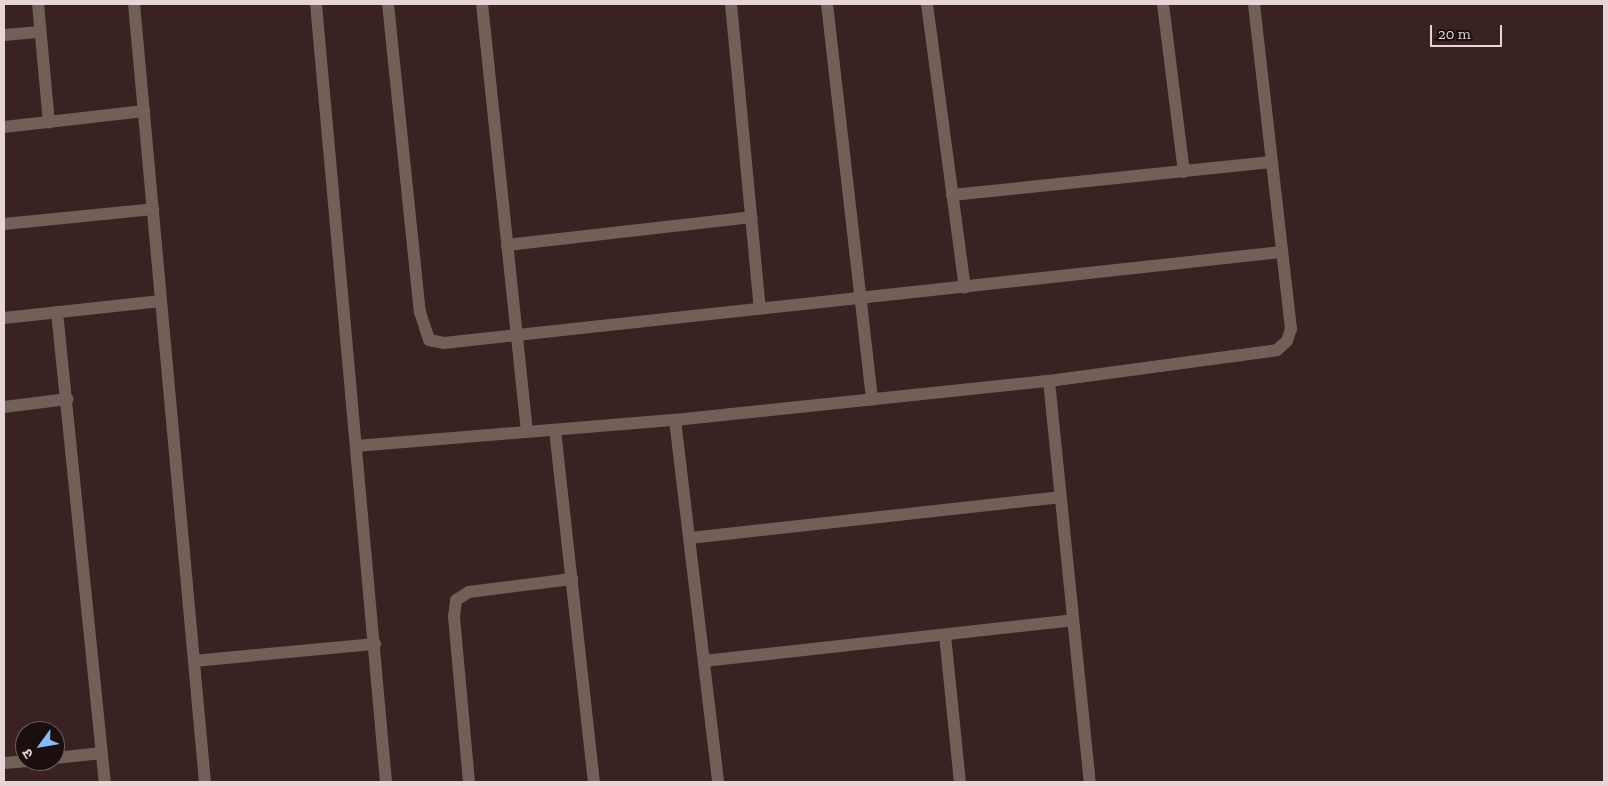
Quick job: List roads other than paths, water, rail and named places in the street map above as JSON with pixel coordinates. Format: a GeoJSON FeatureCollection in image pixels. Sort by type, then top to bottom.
{"type":"FeatureCollection","features":[{"type":"Feature","properties":{"kind":"street"},"geometry":{"type":"LineString","coordinates":[[38,4],[49,122]]}},
{"type":"Feature","properties":{"kind":"street"},"geometry":{"type":"LineString","coordinates":[[134,4],[205,782]]}},
{"type":"Feature","properties":{"kind":"street"},"geometry":{"type":"LineString","coordinates":[[316,4],[386,782]]}},
{"type":"Feature","properties":{"kind":"street"},"geometry":{"type":"LineString","coordinates":[[388,4],[423,330],[429,340],[444,343],[1281,252]]}},
{"type":"Feature","properties":{"kind":"street"},"geometry":{"type":"LineString","coordinates":[[482,4],[527,432]]}},
{"type":"Feature","properties":{"kind":"street"},"geometry":{"type":"LineString","coordinates":[[731,4],[760,309]]}},
{"type":"Feature","properties":{"kind":"street"},"geometry":{"type":"LineString","coordinates":[[827,4],[872,399]]}},
{"type":"Feature","properties":{"kind":"street"},"geometry":{"type":"LineString","coordinates":[[927,4],[964,287]]}},
{"type":"Feature","properties":{"kind":"street"},"geometry":{"type":"LineString","coordinates":[[1163,4],[1184,172]]}},
{"type":"Feature","properties":{"kind":"street"},"geometry":{"type":"LineString","coordinates":[[356,446],[675,420],[1049,381],[1277,350],[1291,329],[1254,4]]}},
{"type":"Feature","properties":{"kind":"street"},"geometry":{"type":"LineString","coordinates":[[4,35],[40,32]]}},
{"type":"Feature","properties":{"kind":"street"},"geometry":{"type":"LineString","coordinates":[[4,127],[144,111]]}},
{"type":"Feature","properties":{"kind":"street"},"geometry":{"type":"LineString","coordinates":[[952,195],[1271,162]]}},
{"type":"Feature","properties":{"kind":"street"},"geometry":{"type":"LineString","coordinates":[[4,224],[153,209]]}},
{"type":"Feature","properties":{"kind":"street"},"geometry":{"type":"LineString","coordinates":[[507,245],[751,217]]}},
{"type":"Feature","properties":{"kind":"street"},"geometry":{"type":"LineString","coordinates":[[4,318],[161,301]]}},
{"type":"Feature","properties":{"kind":"street"},"geometry":{"type":"LineString","coordinates":[[57,312],[105,782]]}},
{"type":"Feature","properties":{"kind":"street"},"geometry":{"type":"LineString","coordinates":[[1049,381],[1090,782]]}},
{"type":"Feature","properties":{"kind":"street"},"geometry":{"type":"LineString","coordinates":[[4,406],[67,399]]}},
{"type":"Feature","properties":{"kind":"street"},"geometry":{"type":"LineString","coordinates":[[675,420],[718,782]]}},
{"type":"Feature","properties":{"kind":"street"},"geometry":{"type":"LineString","coordinates":[[555,430],[594,782]]}},
{"type":"Feature","properties":{"kind":"street"},"geometry":{"type":"LineString","coordinates":[[690,538],[1060,497]]}},
{"type":"Feature","properties":{"kind":"street"},"geometry":{"type":"LineString","coordinates":[[469,782],[454,618],[456,600],[469,592],[572,579]]}},
{"type":"Feature","properties":{"kind":"street"},"geometry":{"type":"LineString","coordinates":[[704,661],[1073,620]]}},
{"type":"Feature","properties":{"kind":"street"},"geometry":{"type":"LineString","coordinates":[[944,635],[960,782]]}},
{"type":"Feature","properties":{"kind":"street"},"geometry":{"type":"LineString","coordinates":[[194,661],[375,644]]}},
{"type":"Feature","properties":{"kind":"street"},"geometry":{"type":"LineString","coordinates":[[65,757],[102,753]]}}]}
